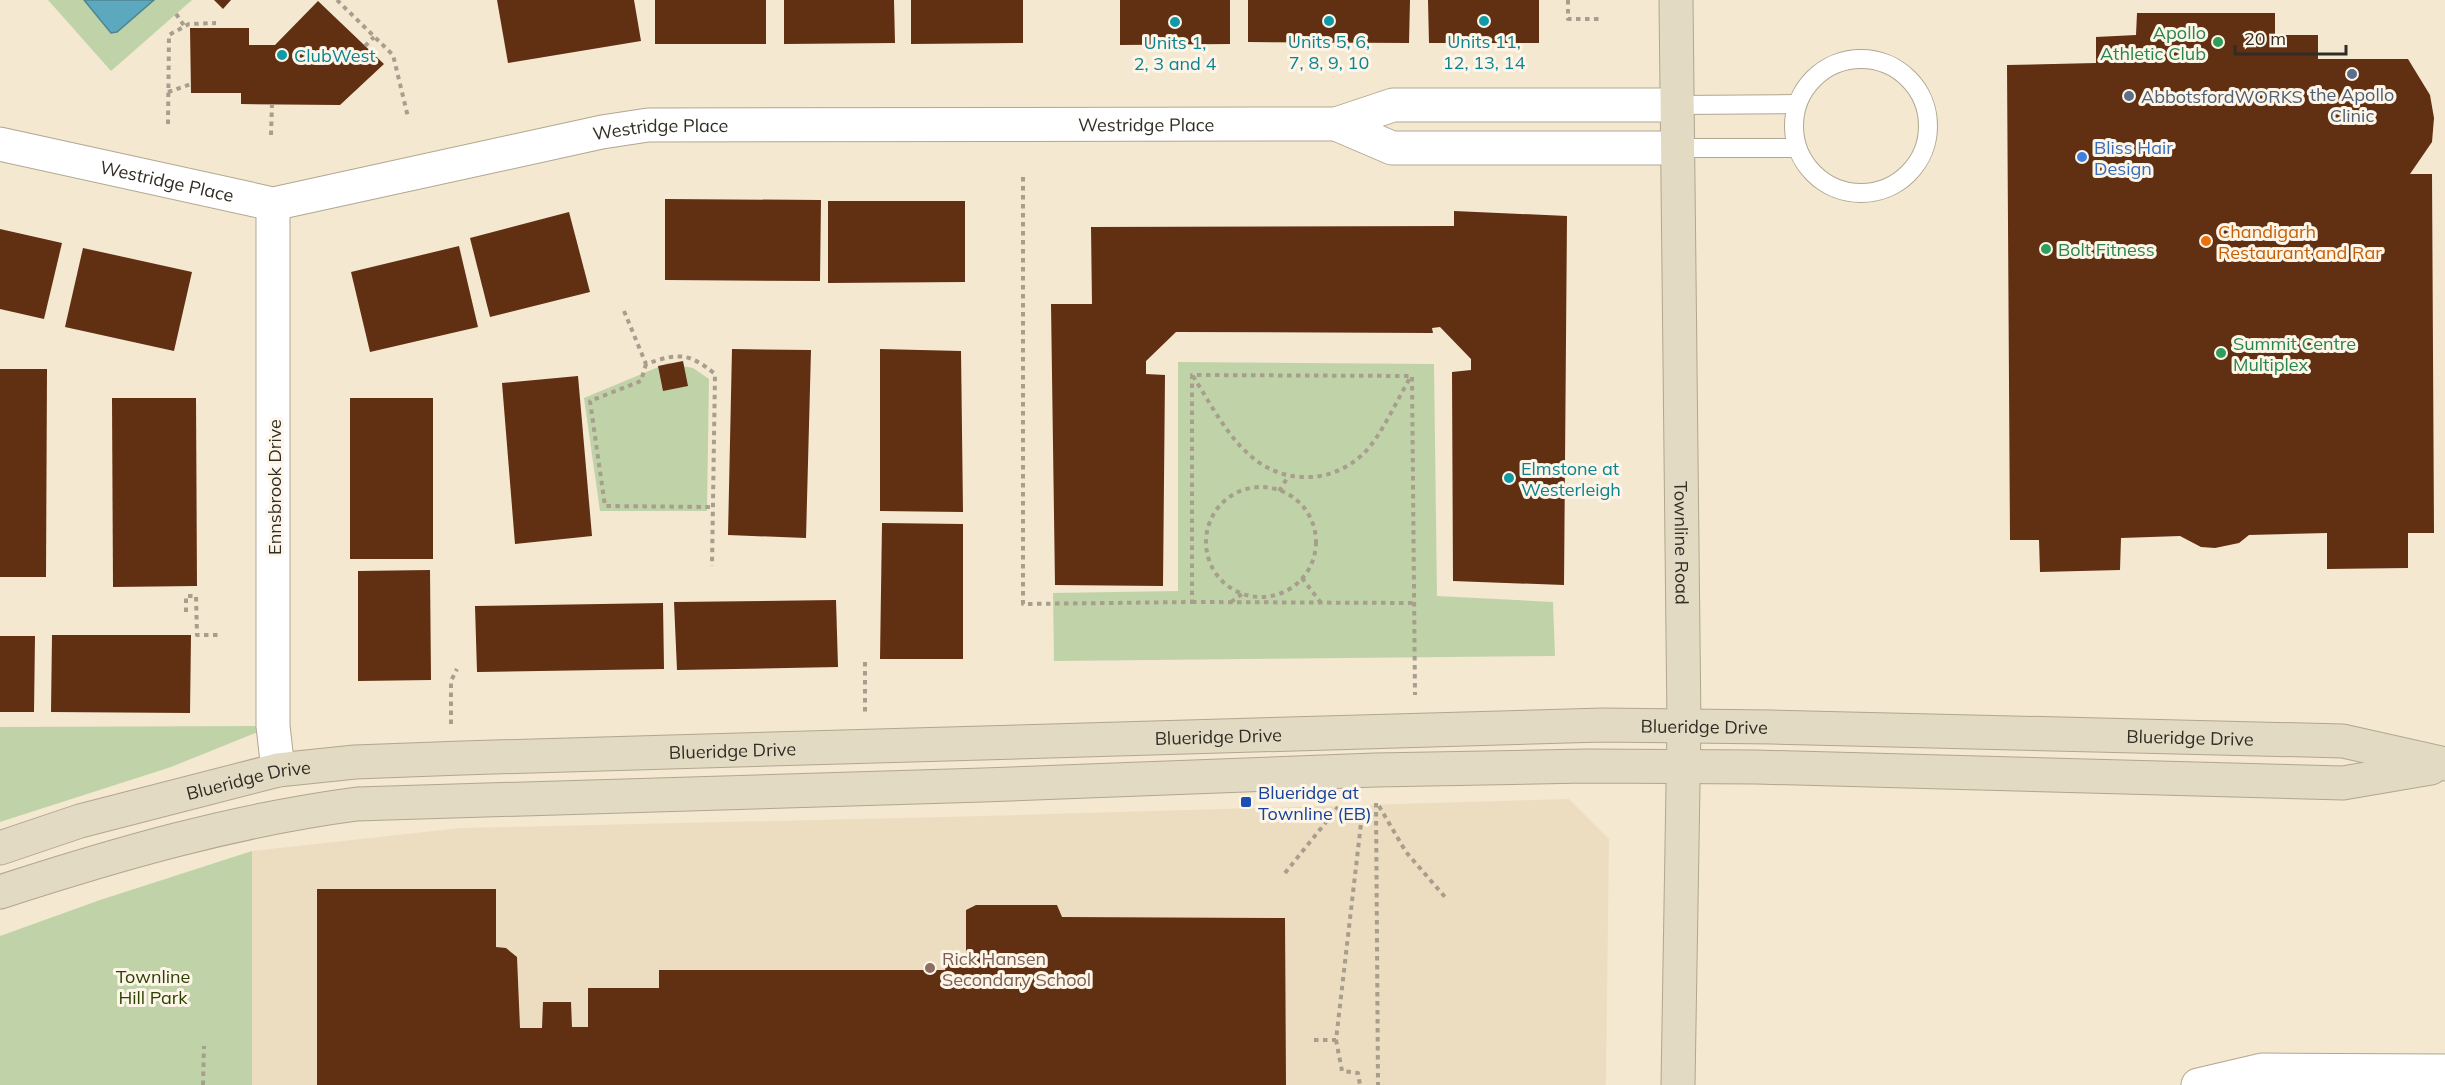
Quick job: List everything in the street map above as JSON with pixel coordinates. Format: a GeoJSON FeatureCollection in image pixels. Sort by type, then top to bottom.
{"type":"FeatureCollection","features":[{"type":"Feature","properties":{"kind":"street","name":"Townline Road"},"geometry":{"type":"LineString","coordinates":[[1676,0],[1684,726],[1678,1085]]}},
{"type":"Feature","properties":{"kind":"street","name":"Westridge Place"},"geometry":{"type":"LineString","coordinates":[[0,144],[273,204],[602,132],[648,126],[1336,124],[1393,105],[1677,105]]}},
{"type":"Feature","properties":{"kind":"street","name":"Westridge Place"},"geometry":{"type":"LineString","coordinates":[[1336,124],[1392,148],[1678,148]]}},
{"type":"Feature","properties":{"kind":"street","name":"Ennsbrook Drive"},"geometry":{"type":"LineString","coordinates":[[273,204],[273,726],[278,770]]}},
{"type":"Feature","properties":{"kind":"street","name":"Blueridge Drive"},"geometry":{"type":"LineString","coordinates":[[0,848],[80,821],[278,770],[355,762],[462,758],[1603,725],[2343,741],[2445,765]]}},
{"type":"Feature","properties":{"kind":"street","name":"Blueridge Drive"},"geometry":{"type":"LineString","coordinates":[[0,892],[98,860],[196,835],[289,813],[357,804],[971,786],[1375,770],[1684,766],[2343,783],[2445,765]]}},
{"type":"Feature","properties":{"kind":"street"},"geometry":{"type":"LineString","coordinates":[[2198,1085],[2262,1070],[2445,1071]]}},
{"type":"Feature","properties":{"kind":"lane"},"geometry":{"type":"LineString","coordinates":[[1869,59],[1891,65],[1910,79],[1923,97],[1929,119],[1928,141],[1920,161],[1905,177],[1886,189],[1865,193],[1843,192],[1823,182],[1808,167],[1797,148],[1793,127],[1797,104],[1808,84],[1825,69],[1846,60],[1869,59]]}},
{"type":"Feature","properties":{"kind":"lane"},"geometry":{"type":"LineString","coordinates":[[1677,105],[1797,104]]}},
{"type":"Feature","properties":{"kind":"lane"},"geometry":{"type":"LineString","coordinates":[[1678,148],[1797,148]]}},
{"type":"Feature","properties":{"kind":"path"},"geometry":{"type":"LineString","coordinates":[[337,0],[393,54],[408,117]]}},
{"type":"Feature","properties":{"kind":"path"},"geometry":{"type":"LineString","coordinates":[[1568,0],[1568,19],[1601,19]]}},
{"type":"Feature","properties":{"kind":"path"},"geometry":{"type":"LineString","coordinates":[[176,14],[185,27]]}},
{"type":"Feature","properties":{"kind":"path"},"geometry":{"type":"LineString","coordinates":[[168,124],[169,35],[185,27],[216,23]]}},
{"type":"Feature","properties":{"kind":"path"},"geometry":{"type":"LineString","coordinates":[[365,46],[374,37]]}},
{"type":"Feature","properties":{"kind":"path"},"geometry":{"type":"LineString","coordinates":[[168,92],[191,84]]}},
{"type":"Feature","properties":{"kind":"path"},"geometry":{"type":"LineString","coordinates":[[271,135],[272,104]]}},
{"type":"Feature","properties":{"kind":"path"},"geometry":{"type":"LineString","coordinates":[[1023,177],[1023,604],[1414,603]]}},
{"type":"Feature","properties":{"kind":"path"},"geometry":{"type":"LineString","coordinates":[[624,311],[646,364],[641,381],[590,401],[605,506],[713,507]]}},
{"type":"Feature","properties":{"kind":"path"},"geometry":{"type":"LineString","coordinates":[[646,364],[669,356],[695,358],[714,374],[712,566]]}},
{"type":"Feature","properties":{"kind":"path"},"geometry":{"type":"LineString","coordinates":[[1192,375],[1192,603]]}},
{"type":"Feature","properties":{"kind":"path"},"geometry":{"type":"LineString","coordinates":[[1192,375],[1412,376]]}},
{"type":"Feature","properties":{"kind":"path"},"geometry":{"type":"LineString","coordinates":[[1192,375],[1243,449],[1256,461],[1288,477],[1329,476],[1365,452],[1412,376]]}},
{"type":"Feature","properties":{"kind":"path"},"geometry":{"type":"LineString","coordinates":[[1412,376],[1415,696]]}},
{"type":"Feature","properties":{"kind":"path"},"geometry":{"type":"LineString","coordinates":[[1279,491],[1288,477]]}},
{"type":"Feature","properties":{"kind":"path"},"geometry":{"type":"LineString","coordinates":[[1254,488],[1279,491],[1303,506],[1312,521],[1316,539],[1315,557],[1302,578],[1295,586],[1278,594],[1260,597],[1242,594],[1227,585],[1214,571],[1208,554],[1206,536],[1211,519],[1222,504],[1236,493],[1254,488]]}},
{"type":"Feature","properties":{"kind":"path"},"geometry":{"type":"LineString","coordinates":[[1302,578],[1322,603]]}},
{"type":"Feature","properties":{"kind":"path"},"geometry":{"type":"LineString","coordinates":[[1229,603],[1242,594]]}},
{"type":"Feature","properties":{"kind":"path"},"geometry":{"type":"LineString","coordinates":[[186,612],[186,596],[196,596],[197,635],[221,635]]}},
{"type":"Feature","properties":{"kind":"path"},"geometry":{"type":"LineString","coordinates":[[865,662],[865,714]]}},
{"type":"Feature","properties":{"kind":"path"},"geometry":{"type":"LineString","coordinates":[[451,727],[451,681],[457,669]]}},
{"type":"Feature","properties":{"kind":"path"},"geometry":{"type":"LineString","coordinates":[[1360,1085],[1358,1073],[1342,1071],[1336,1040],[1364,801],[1376,801]]}},
{"type":"Feature","properties":{"kind":"path"},"geometry":{"type":"LineString","coordinates":[[1376,801],[1406,852],[1445,897]]}},
{"type":"Feature","properties":{"kind":"path"},"geometry":{"type":"LineString","coordinates":[[1376,801],[1378,1085]]}},
{"type":"Feature","properties":{"kind":"path"},"geometry":{"type":"LineString","coordinates":[[1285,873],[1342,802]]}},
{"type":"Feature","properties":{"kind":"path"},"geometry":{"type":"LineString","coordinates":[[1314,1040],[1336,1040]]}},
{"type":"Feature","properties":{"kind":"path"},"geometry":{"type":"LineString","coordinates":[[203,1085],[204,1046]]}},
{"type":"Feature","properties":{"kind":"shaded area","name":"Rick Hansen Secondary School"},"geometry":{"type":"Polygon","coordinates":[[[1569,799],[1609,839],[1606,1085],[252,1085],[252,851],[461,828],[1569,799]]]}},
{"type":"Feature","properties":{"kind":"green space"},"geometry":{"type":"Polygon","coordinates":[[[48,0],[192,0],[111,71],[48,0]]]}},
{"type":"Feature","properties":{"kind":"green space"},"geometry":{"type":"Polygon","coordinates":[[[1178,362],[1434,364],[1437,596],[1553,602],[1555,656],[1054,661],[1053,593],[1178,591],[1178,362]]]}},
{"type":"Feature","properties":{"kind":"green space"},"geometry":{"type":"Polygon","coordinates":[[[668,363],[693,368],[709,379],[707,511],[600,511],[584,398],[668,363]]]}},
{"type":"Feature","properties":{"kind":"green space"},"geometry":{"type":"Polygon","coordinates":[[[273,726],[171,767],[0,822],[0,727],[273,726]]]}},
{"type":"Feature","properties":{"kind":"green space","name":"Townline Hill Park"},"geometry":{"type":"Polygon","coordinates":[[[252,851],[252,1085],[0,1085],[0,936],[100,900],[252,851]]]}},
{"type":"Feature","properties":{"kind":"water"},"geometry":{"type":"Polygon","coordinates":[[[84,0],[154,0],[117,32],[111,33],[84,0]]]}},
{"type":"Feature","properties":{"kind":"building"},"geometry":{"type":"Polygon","coordinates":[[[214,0],[231,0],[223,9],[214,0]]]}},
{"type":"Feature","properties":{"kind":"building"},"geometry":{"type":"Polygon","coordinates":[[[497,0],[634,0],[641,41],[508,63],[497,0]]]}},
{"type":"Feature","properties":{"kind":"building"},"geometry":{"type":"Polygon","coordinates":[[[655,0],[766,0],[766,44],[655,44],[655,0]]]}},
{"type":"Feature","properties":{"kind":"building"},"geometry":{"type":"Polygon","coordinates":[[[784,0],[894,0],[895,43],[784,44],[784,0]]]}},
{"type":"Feature","properties":{"kind":"building"},"geometry":{"type":"Polygon","coordinates":[[[911,0],[1023,0],[1023,43],[911,44],[911,0]]]}},
{"type":"Feature","properties":{"kind":"building","name":"Units 1, 2, 3 and 4"},"geometry":{"type":"Polygon","coordinates":[[[1120,0],[1230,0],[1230,44],[1120,45],[1120,0]]]}},
{"type":"Feature","properties":{"kind":"building","name":"Units 5, 6, 7, 8, 9, 10"},"geometry":{"type":"Polygon","coordinates":[[[1248,0],[1410,0],[1409,43],[1248,42],[1248,0]]]}},
{"type":"Feature","properties":{"kind":"building","name":"Units 11, 12, 13, 14"},"geometry":{"type":"Polygon","coordinates":[[[1428,0],[1539,0],[1539,43],[1429,43],[1428,0]]]}},
{"type":"Feature","properties":{"kind":"building","name":"ClubWest"},"geometry":{"type":"Polygon","coordinates":[[[318,1],[384,64],[340,105],[241,104],[241,93],[191,93],[190,28],[249,28],[249,45],[275,45],[318,1]]]}},
{"type":"Feature","properties":{"kind":"building","name":"Summit Centre Multiplex"},"geometry":{"type":"Polygon","coordinates":[[[2137,13],[2275,13],[2275,35],[2318,35],[2318,59],[2408,59],[2430,95],[2434,118],[2432,142],[2410,174],[2432,174],[2434,533],[2408,533],[2408,568],[2327,569],[2327,533],[2249,535],[2239,543],[2215,548],[2201,547],[2180,536],[2121,538],[2120,570],[2040,572],[2039,540],[2010,540],[2007,65],[2096,63],[2096,37],[2136,35],[2137,13]]]}},
{"type":"Feature","properties":{"kind":"building"},"geometry":{"type":"Polygon","coordinates":[[[665,199],[821,200],[820,281],[665,280],[665,199]]]}},
{"type":"Feature","properties":{"kind":"building"},"geometry":{"type":"Polygon","coordinates":[[[828,201],[965,201],[965,282],[828,283],[828,201]]]}},
{"type":"Feature","properties":{"kind":"building","name":"Elmstone at Westerleigh"},"geometry":{"type":"Polygon","coordinates":[[[1454,211],[1567,216],[1564,585],[1453,581],[1452,372],[1471,370],[1471,359],[1440,327],[1432,328],[1433,333],[1176,332],[1146,361],[1146,374],[1165,375],[1163,586],[1055,585],[1051,304],[1092,304],[1091,227],[1454,226],[1454,211]]]}},
{"type":"Feature","properties":{"kind":"building"},"geometry":{"type":"Polygon","coordinates":[[[569,212],[590,292],[490,317],[470,238],[569,212]]]}},
{"type":"Feature","properties":{"kind":"building"},"geometry":{"type":"Polygon","coordinates":[[[0,229],[62,243],[44,319],[0,309],[0,229]]]}},
{"type":"Feature","properties":{"kind":"building"},"geometry":{"type":"Polygon","coordinates":[[[459,246],[478,327],[370,352],[351,272],[459,246]]]}},
{"type":"Feature","properties":{"kind":"building"},"geometry":{"type":"Polygon","coordinates":[[[83,248],[192,272],[174,351],[65,327],[83,248]]]}},
{"type":"Feature","properties":{"kind":"building"},"geometry":{"type":"Polygon","coordinates":[[[732,349],[811,350],[806,538],[728,535],[732,349]]]}},
{"type":"Feature","properties":{"kind":"building"},"geometry":{"type":"Polygon","coordinates":[[[880,349],[961,351],[963,512],[880,511],[880,349]]]}},
{"type":"Feature","properties":{"kind":"building"},"geometry":{"type":"Polygon","coordinates":[[[683,361],[688,386],[663,391],[658,366],[683,361]]]}},
{"type":"Feature","properties":{"kind":"building"},"geometry":{"type":"Polygon","coordinates":[[[0,369],[47,369],[46,577],[0,577],[0,369]]]}},
{"type":"Feature","properties":{"kind":"building"},"geometry":{"type":"Polygon","coordinates":[[[578,376],[592,536],[515,544],[502,383],[578,376]]]}},
{"type":"Feature","properties":{"kind":"building"},"geometry":{"type":"Polygon","coordinates":[[[112,398],[196,398],[197,586],[113,587],[112,398]]]}},
{"type":"Feature","properties":{"kind":"building"},"geometry":{"type":"Polygon","coordinates":[[[350,398],[433,398],[433,559],[350,559],[350,398]]]}},
{"type":"Feature","properties":{"kind":"building"},"geometry":{"type":"Polygon","coordinates":[[[882,523],[963,524],[963,659],[880,659],[882,523]]]}},
{"type":"Feature","properties":{"kind":"building"},"geometry":{"type":"Polygon","coordinates":[[[430,570],[431,680],[358,681],[358,571],[430,570]]]}},
{"type":"Feature","properties":{"kind":"building"},"geometry":{"type":"Polygon","coordinates":[[[836,600],[838,667],[677,670],[674,602],[836,600]]]}},
{"type":"Feature","properties":{"kind":"building"},"geometry":{"type":"Polygon","coordinates":[[[663,603],[664,669],[477,672],[475,606],[663,603]]]}},
{"type":"Feature","properties":{"kind":"building"},"geometry":{"type":"Polygon","coordinates":[[[52,635],[191,635],[190,713],[51,712],[52,635]]]}},
{"type":"Feature","properties":{"kind":"building"},"geometry":{"type":"Polygon","coordinates":[[[0,636],[35,636],[34,712],[0,712],[0,636]]]}},
{"type":"Feature","properties":{"kind":"building"},"geometry":{"type":"Polygon","coordinates":[[[317,889],[496,889],[496,947],[506,948],[517,957],[520,1028],[542,1028],[543,1002],[571,1002],[572,1027],[588,1027],[588,988],[659,988],[659,970],[945,970],[948,960],[966,957],[966,910],[976,905],[1057,905],[1062,917],[1285,918],[1286,1085],[317,1085],[317,889]]]}},
{"type":"Feature","properties":{"kind":"place","name":"Units 5, 6, 7, 8, 9, 10"},"geometry":{"type":"Point","coordinates":[1329,21]}},
{"type":"Feature","properties":{"kind":"place","name":"Units 11, 12, 13, 14"},"geometry":{"type":"Point","coordinates":[1484,21]}},
{"type":"Feature","properties":{"kind":"place","name":"Units 1, 2, 3 and 4"},"geometry":{"type":"Point","coordinates":[1175,22]}},
{"type":"Feature","properties":{"kind":"place","name":"Apollo Athletic Club"},"geometry":{"type":"Point","coordinates":[2218,42]}},
{"type":"Feature","properties":{"kind":"place","name":"ClubWest"},"geometry":{"type":"Point","coordinates":[282,55]}},
{"type":"Feature","properties":{"kind":"place","name":"the Apollo Clinic"},"geometry":{"type":"Point","coordinates":[2352,74]}},
{"type":"Feature","properties":{"kind":"place","name":"AbbotsfordWORKS"},"geometry":{"type":"Point","coordinates":[2129,96]}},
{"type":"Feature","properties":{"kind":"place","name":"Bliss Hair Design"},"geometry":{"type":"Point","coordinates":[2082,157]}},
{"type":"Feature","properties":{"kind":"place","name":"Chandigarh Restaurant and Rar"},"geometry":{"type":"Point","coordinates":[2206,241]}},
{"type":"Feature","properties":{"kind":"place","name":"Bolt Fitness"},"geometry":{"type":"Point","coordinates":[2046,249]}},
{"type":"Feature","properties":{"kind":"place","name":"Summit Centre Multiplex"},"geometry":{"type":"Point","coordinates":[2221,353]}},
{"type":"Feature","properties":{"kind":"place","name":"Elmstone at Westerleigh"},"geometry":{"type":"Point","coordinates":[1509,478]}},
{"type":"Feature","properties":{"kind":"place","name":"Blueridge at Townline (EB)"},"geometry":{"type":"Point","coordinates":[1246,802]}},
{"type":"Feature","properties":{"kind":"place","name":"Rick Hansen Secondary School"},"geometry":{"type":"Point","coordinates":[930,968]}}]}
